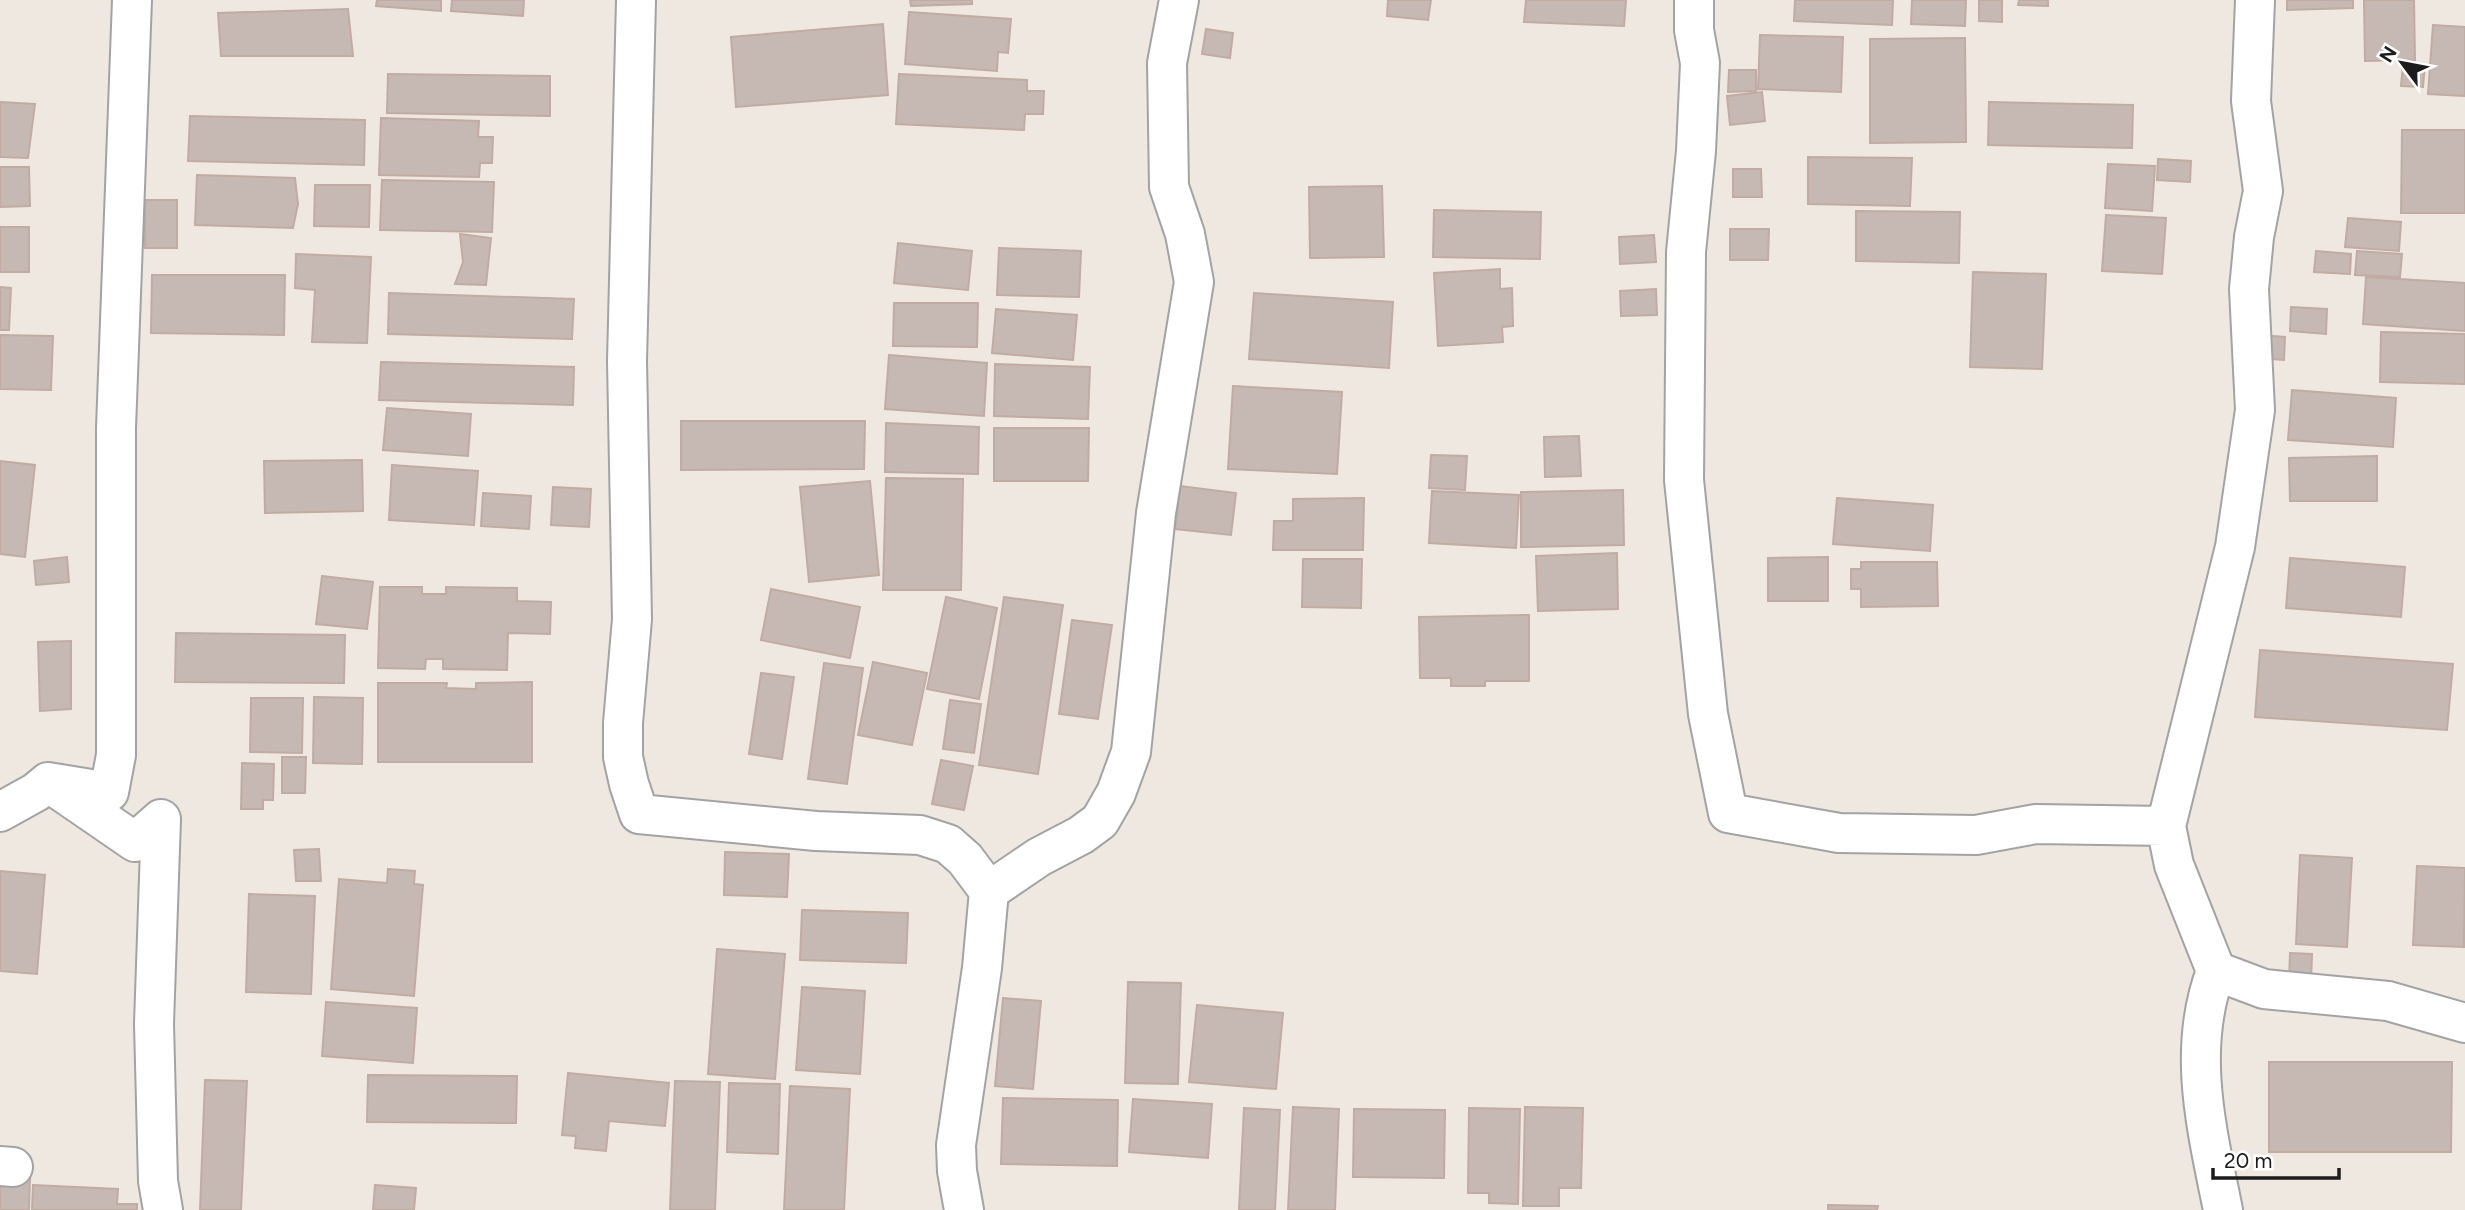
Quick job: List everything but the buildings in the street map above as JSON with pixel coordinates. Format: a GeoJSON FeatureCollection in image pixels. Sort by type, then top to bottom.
{"type":"FeatureCollection","features":[{"type":"Feature","properties":{"kind":"street"},"geometry":{"type":"LineString","coordinates":[[0,812],[48,782],[109,792],[116,755],[116,428],[132,0]]}},
{"type":"Feature","properties":{"kind":"street"},"geometry":{"type":"LineString","coordinates":[[636,0],[627,360],[632,619],[623,723],[624,757],[629,784],[639,814],[816,831],[920,835],[948,844],[965,859],[989,891],[982,968],[956,1144],[957,1171],[964,1210]]}},
{"type":"Feature","properties":{"kind":"street"},"geometry":{"type":"LineString","coordinates":[[989,891],[1100,821],[1116,793],[1131,752],[1156,513],[1195,282],[1185,234],[1170,187],[1167,63],[1179,0]]}},
{"type":"Feature","properties":{"kind":"street"},"geometry":{"type":"LineString","coordinates":[[1694,0],[1694,30],[1699,63],[1696,151],[1686,253],[1684,480],[1708,714],[1728,813],[1839,833],[1976,835],[2036,824],[2166,826]]}},
{"type":"Feature","properties":{"kind":"street"},"geometry":{"type":"LineString","coordinates":[[2222,1210],[2199,1069],[2200,1032],[2207,994],[2216,971],[2174,865],[2166,826],[2235,547],[2255,410],[2249,289],[2254,237],[2263,191],[2252,101],[2255,0]]}},
{"type":"Feature","properties":{"kind":"street"},"geometry":{"type":"LineString","coordinates":[[48,782],[135,842],[161,820],[154,1024],[158,1181],[163,1210]]}},
{"type":"Feature","properties":{"kind":"street"},"geometry":{"type":"LineString","coordinates":[[2216,971],[2264,989],[2388,1001],[2465,1023]]}}]}
